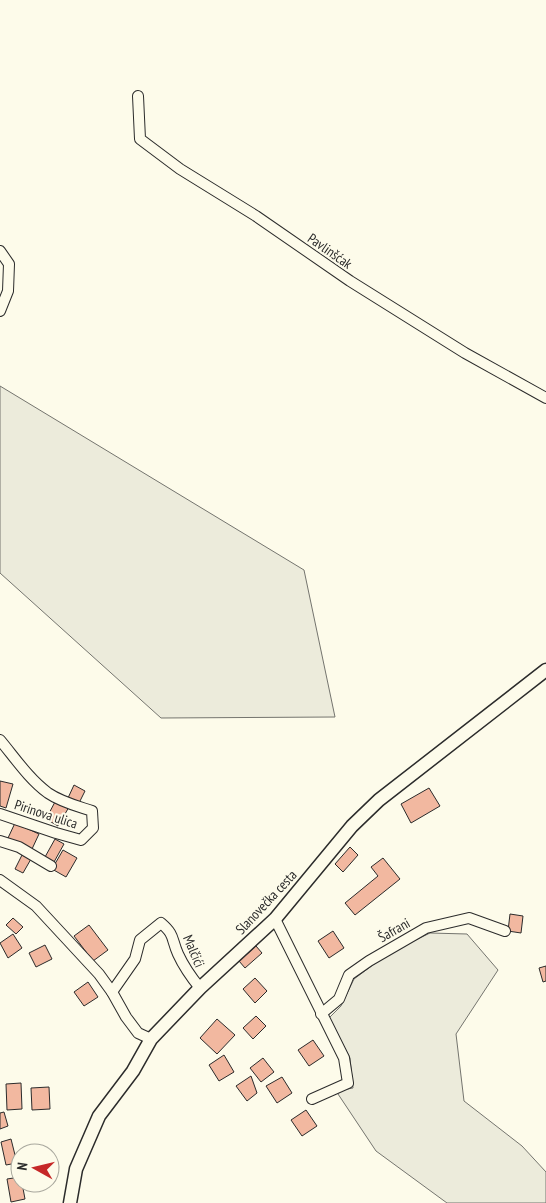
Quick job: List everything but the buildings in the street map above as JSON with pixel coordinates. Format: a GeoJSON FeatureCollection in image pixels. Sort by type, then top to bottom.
{"type":"FeatureCollection","features":[{"type":"Feature","properties":{"kind":"street","name":"Pavlinšćak"},"geometry":{"type":"LineString","coordinates":[[138,96],[140,139],[180,169],[256,216],[350,282],[465,353],[546,398]]}},
{"type":"Feature","properties":{"kind":"street"},"geometry":{"type":"LineString","coordinates":[[0,251],[9,264],[8,290],[0,311]]}},
{"type":"Feature","properties":{"kind":"street","name":"Slanovečka cesta"},"geometry":{"type":"LineString","coordinates":[[70,1203],[76,1169],[99,1116],[133,1071],[151,1039],[200,988],[275,919],[352,826],[379,800],[546,670]]}},
{"type":"Feature","properties":{"kind":"street","name":"Pirinova ulica"},"geometry":{"type":"LineString","coordinates":[[0,740],[28,774],[48,792],[72,805],[92,811],[93,828],[81,840],[0,814]]}},
{"type":"Feature","properties":{"kind":"street"},"geometry":{"type":"LineString","coordinates":[[0,841],[20,847],[51,866]]}},
{"type":"Feature","properties":{"kind":"street"},"geometry":{"type":"LineString","coordinates":[[0,880],[36,906],[99,974],[138,1033],[151,1039]]}},
{"type":"Feature","properties":{"kind":"street","name":"Šafrani"},"geometry":{"type":"LineString","coordinates":[[321,1014],[338,999],[349,975],[369,961],[426,928],[469,918],[505,931]]}},
{"type":"Feature","properties":{"kind":"street"},"geometry":{"type":"LineString","coordinates":[[275,919],[344,1058],[348,1084],[312,1099]]}},
{"type":"Feature","properties":{"kind":"street","name":"Malčići"},"geometry":{"type":"LineString","coordinates":[[112,992],[135,959],[140,940],[161,923],[172,932],[178,952],[188,974],[200,988]]}},
{"type":"Feature","properties":{"kind":"shaded area"},"geometry":{"type":"Polygon","coordinates":[[[0,386],[304,570],[335,717],[161,718],[0,573],[0,386]]]}},
{"type":"Feature","properties":{"kind":"shaded area"},"geometry":{"type":"Polygon","coordinates":[[[430,933],[467,934],[498,970],[456,1034],[464,1101],[522,1146],[546,1172],[546,1203],[447,1203],[376,1151],[336,1091],[353,1088],[350,1058],[329,1018],[341,1006],[354,979],[389,953],[430,933]]]}}]}
